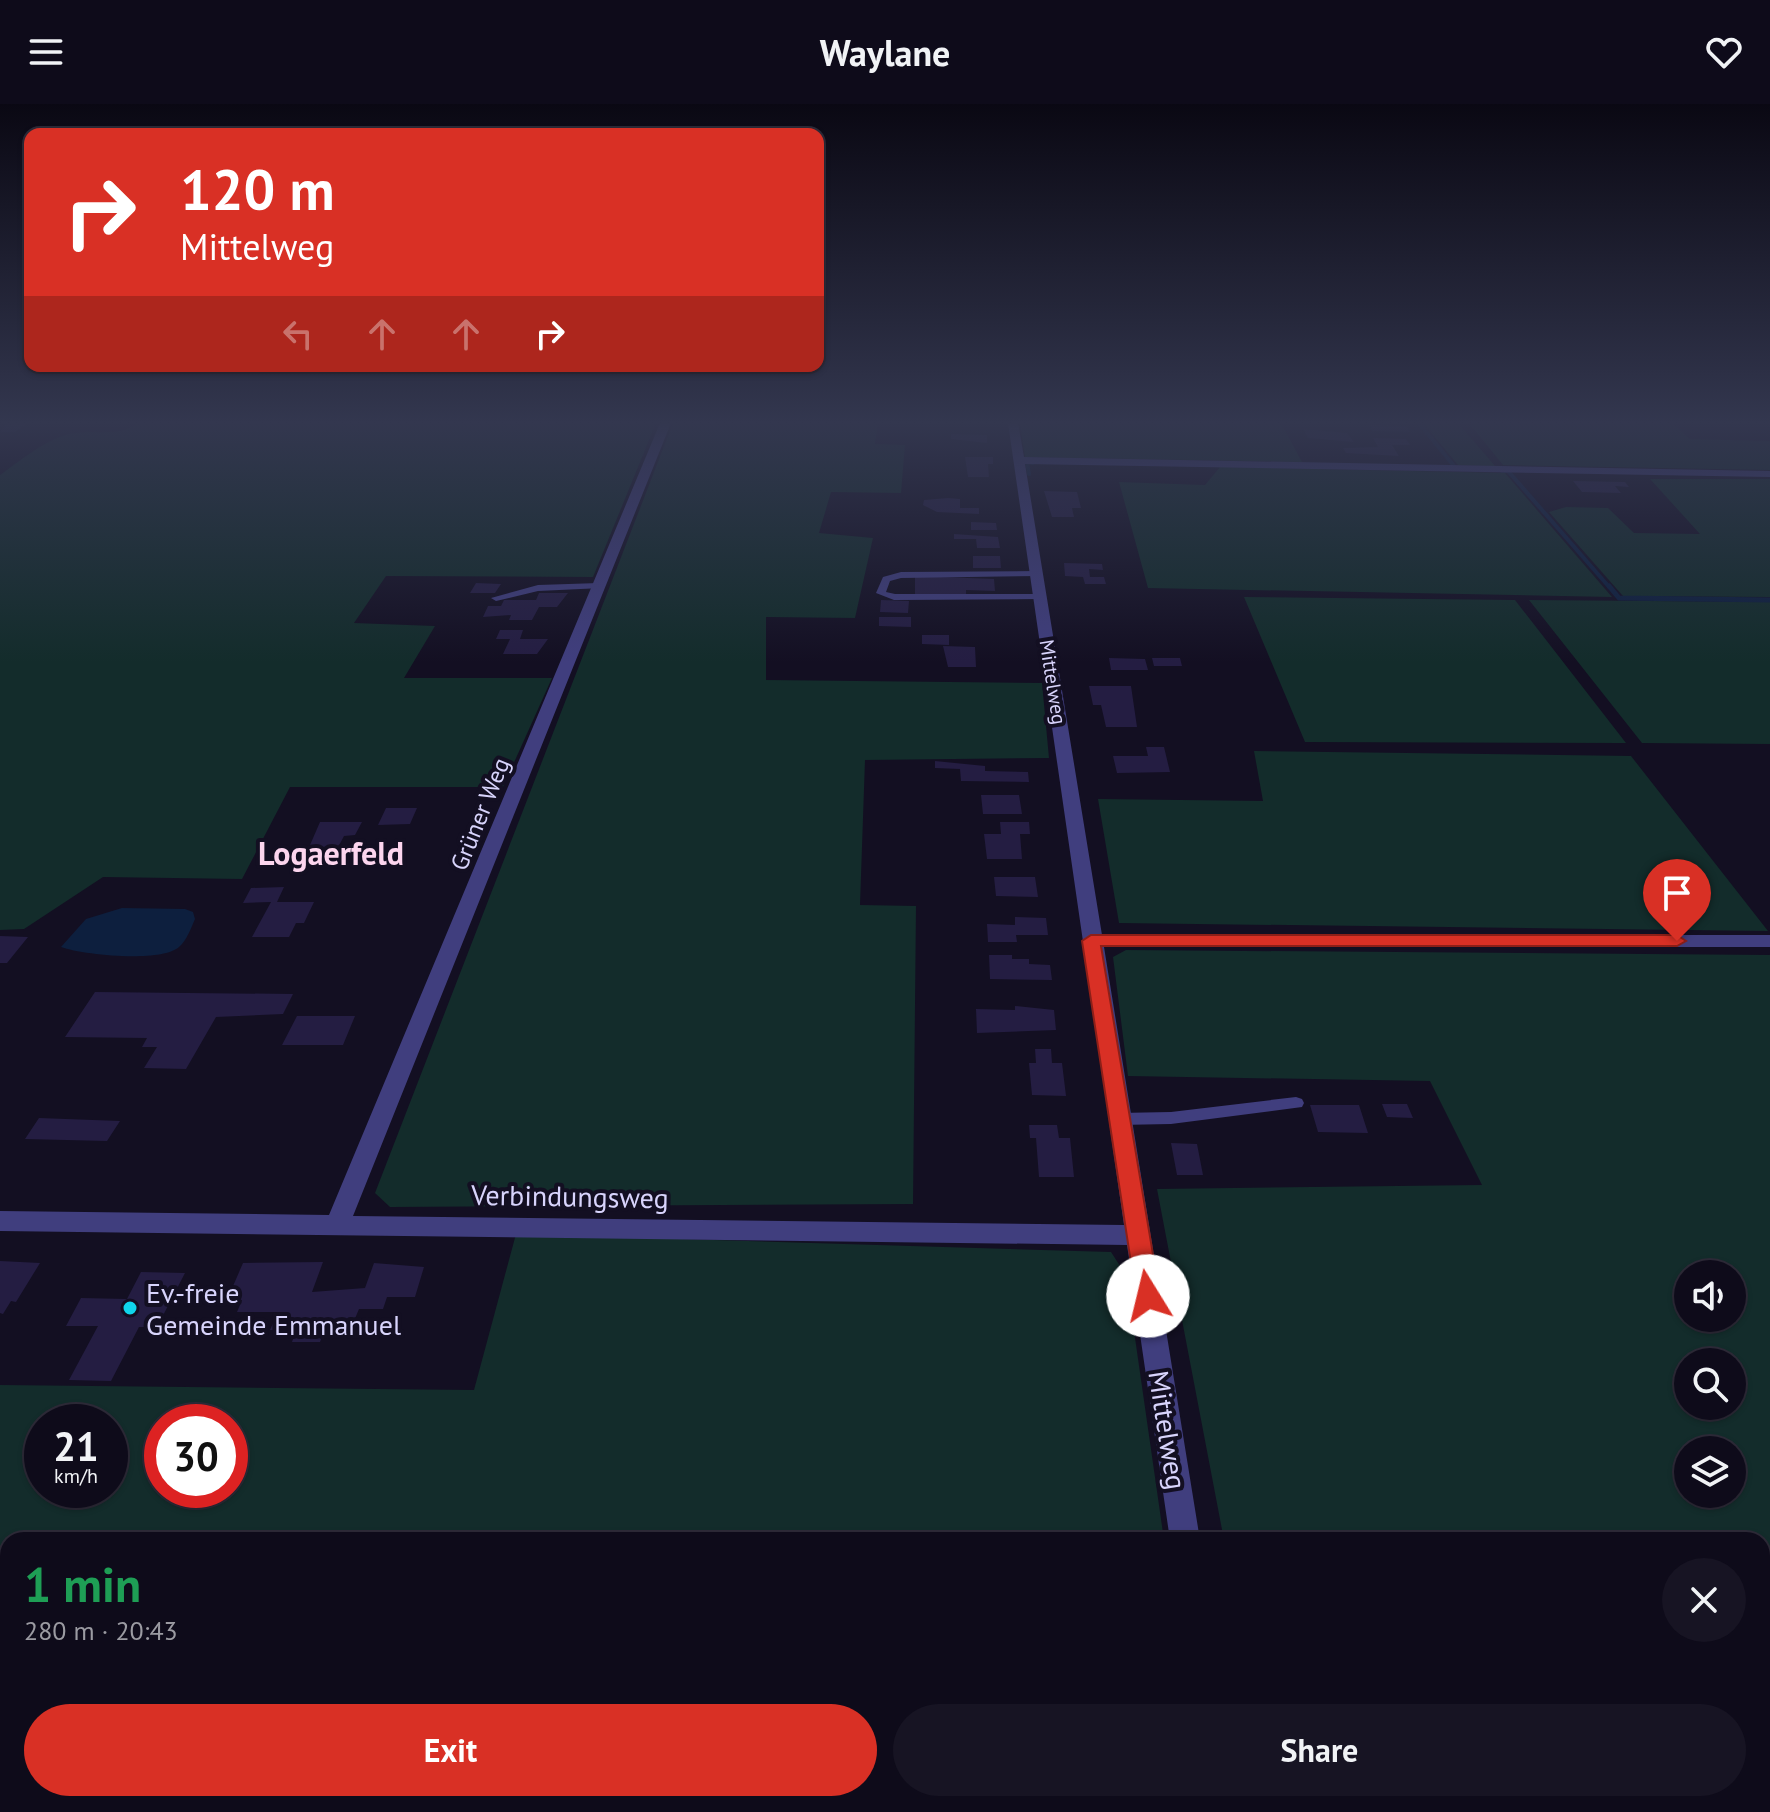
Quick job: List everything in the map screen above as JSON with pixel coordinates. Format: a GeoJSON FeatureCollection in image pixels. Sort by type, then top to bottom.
{"type":"FeatureCollection","features":[{"type":"Feature","properties":{"kind":"street","name":"Grüner Weg"},"geometry":{"type":"LineString","coordinates":[[338,1223],[633,503]]}},
{"type":"Feature","properties":{"kind":"street","name":"Mittelweg"},"geometry":{"type":"LineString","coordinates":[[1025,503],[1184,1532]]}},
{"type":"Feature","properties":{"kind":"street"},"geometry":{"type":"LineString","coordinates":[[1091,941],[1770,941]]}},
{"type":"Feature","properties":{"kind":"street","name":"Verbindungsweg"},"geometry":{"type":"LineString","coordinates":[[0,1221],[1139,1235]]}},
{"type":"Feature","properties":{"kind":"lane"},"geometry":{"type":"LineString","coordinates":[[1036,574],[901,575],[886,579],[881,593],[909,597],[1040,596]]}},
{"type":"Feature","properties":{"kind":"lane"},"geometry":{"type":"LineString","coordinates":[[496,598],[538,588],[599,586]]}},
{"type":"Feature","properties":{"kind":"lane"},"geometry":{"type":"LineString","coordinates":[[1118,1119],[1171,1118],[1296,1103]]}},
{"type":"Feature","properties":{"kind":"green space"},"geometry":{"type":"Polygon","coordinates":[[[0,503],[623,503],[593,577],[386,576],[354,623],[435,626],[404,678],[552,678],[503,787],[290,787],[242,879],[103,877],[24,929],[0,930],[0,503]]]}},
{"type":"Feature","properties":{"kind":"green space"},"geometry":{"type":"Polygon","coordinates":[[[642,503],[828,503],[819,533],[873,538],[855,618],[766,617],[766,680],[1042,683],[1049,758],[865,760],[860,905],[916,906],[913,1204],[390,1207],[375,1193],[642,503]]]}},
{"type":"Feature","properties":{"kind":"green space"},"geometry":{"type":"Polygon","coordinates":[[[1125,503],[1531,503],[1612,597],[1148,588],[1125,503]]]}},
{"type":"Feature","properties":{"kind":"green space"},"geometry":{"type":"Polygon","coordinates":[[[1672,503],[1770,503],[1770,597],[1623,596],[1549,512],[1566,507],[1608,508],[1634,533],[1700,534],[1672,503]]]}},
{"type":"Feature","properties":{"kind":"green space"},"geometry":{"type":"Polygon","coordinates":[[[1244,597],[1515,600],[1626,743],[1305,742],[1244,597]]]}},
{"type":"Feature","properties":{"kind":"green space"},"geometry":{"type":"Polygon","coordinates":[[[1529,600],[1770,602],[1770,744],[1642,743],[1529,600]]]}},
{"type":"Feature","properties":{"kind":"green space"},"geometry":{"type":"Polygon","coordinates":[[[1254,751],[1631,756],[1768,931],[1119,923],[1098,799],[1263,801],[1254,751]]]}},
{"type":"Feature","properties":{"kind":"green space"},"geometry":{"type":"Polygon","coordinates":[[[1126,950],[1770,955],[1770,1532],[1222,1532],[1157,1189],[1482,1185],[1430,1081],[1128,1076],[1113,957],[1126,950]]]}},
{"type":"Feature","properties":{"kind":"green space"},"geometry":{"type":"Polygon","coordinates":[[[516,1234],[1111,1252],[1126,1275],[1163,1532],[0,1532],[0,1385],[474,1390],[516,1234]]]}},
{"type":"Feature","properties":{"kind":"water"},"geometry":{"type":"Polygon","coordinates":[[[122,908],[185,909],[193,912],[195,919],[179,947],[156,955],[103,955],[61,947],[86,919],[122,908]]]}},
{"type":"Feature","properties":{"kind":"building"},"geometry":{"type":"Polygon","coordinates":[[[960,503],[960,508],[979,508],[979,514],[937,512],[923,505],[960,503]]]}},
{"type":"Feature","properties":{"kind":"building"},"geometry":{"type":"Polygon","coordinates":[[[1048,503],[1080,503],[1081,508],[1072,508],[1074,517],[1052,517],[1048,503]]]}},
{"type":"Feature","properties":{"kind":"building"},"geometry":{"type":"Polygon","coordinates":[[[971,522],[996,523],[997,530],[971,530],[971,522]]]}},
{"type":"Feature","properties":{"kind":"building"},"geometry":{"type":"Polygon","coordinates":[[[954,534],[998,537],[1000,548],[977,548],[976,539],[954,539],[954,534]]]}},
{"type":"Feature","properties":{"kind":"building"},"geometry":{"type":"Polygon","coordinates":[[[973,556],[1000,556],[1001,568],[973,568],[973,556]]]}},
{"type":"Feature","properties":{"kind":"building"},"geometry":{"type":"Polygon","coordinates":[[[1064,563],[1102,564],[1103,570],[1089,569],[1090,577],[1104,577],[1106,584],[1085,584],[1083,577],[1065,576],[1064,563]]]}},
{"type":"Feature","properties":{"kind":"building"},"geometry":{"type":"Polygon","coordinates":[[[915,576],[994,579],[995,591],[966,590],[966,595],[915,595],[915,576]]]}},
{"type":"Feature","properties":{"kind":"building"},"geometry":{"type":"Polygon","coordinates":[[[476,583],[501,584],[495,593],[470,593],[476,583]]]}},
{"type":"Feature","properties":{"kind":"building"},"geometry":{"type":"Polygon","coordinates":[[[539,593],[568,593],[557,607],[539,607],[532,620],[509,620],[511,615],[483,617],[488,606],[501,606],[504,600],[536,600],[539,593]]]}},
{"type":"Feature","properties":{"kind":"building"},"geometry":{"type":"Polygon","coordinates":[[[881,600],[909,601],[908,613],[880,612],[881,600]]]}},
{"type":"Feature","properties":{"kind":"building"},"geometry":{"type":"Polygon","coordinates":[[[879,617],[911,617],[911,627],[879,626],[879,617]]]}},
{"type":"Feature","properties":{"kind":"building"},"geometry":{"type":"Polygon","coordinates":[[[500,630],[523,630],[520,639],[548,639],[537,654],[503,654],[510,639],[496,639],[500,630]]]}},
{"type":"Feature","properties":{"kind":"building"},"geometry":{"type":"Polygon","coordinates":[[[922,635],[949,635],[949,645],[922,644],[922,635]]]}},
{"type":"Feature","properties":{"kind":"building"},"geometry":{"type":"Polygon","coordinates":[[[943,646],[975,647],[976,667],[948,667],[943,646]]]}},
{"type":"Feature","properties":{"kind":"building"},"geometry":{"type":"Polygon","coordinates":[[[1109,658],[1145,659],[1148,670],[1111,670],[1109,658]]]}},
{"type":"Feature","properties":{"kind":"building"},"geometry":{"type":"Polygon","coordinates":[[[1152,658],[1180,658],[1182,666],[1154,666],[1152,658]]]}},
{"type":"Feature","properties":{"kind":"building"},"geometry":{"type":"Polygon","coordinates":[[[1089,686],[1131,686],[1137,727],[1106,727],[1101,705],[1093,705],[1089,686]]]}},
{"type":"Feature","properties":{"kind":"building"},"geometry":{"type":"Polygon","coordinates":[[[1146,747],[1164,747],[1170,772],[1117,773],[1113,756],[1148,756],[1146,747]]]}},
{"type":"Feature","properties":{"kind":"building"},"geometry":{"type":"Polygon","coordinates":[[[935,761],[985,766],[985,771],[1028,772],[1029,782],[961,781],[960,769],[935,768],[935,761]]]}},
{"type":"Feature","properties":{"kind":"building"},"geometry":{"type":"Polygon","coordinates":[[[981,795],[1019,795],[1022,814],[983,814],[981,795]]]}},
{"type":"Feature","properties":{"kind":"building"},"geometry":{"type":"Polygon","coordinates":[[[386,808],[417,808],[410,824],[378,825],[386,808]]]}},
{"type":"Feature","properties":{"kind":"building"},"geometry":{"type":"Polygon","coordinates":[[[320,822],[362,822],[355,835],[344,836],[335,853],[307,852],[320,822]]]}},
{"type":"Feature","properties":{"kind":"building"},"geometry":{"type":"Polygon","coordinates":[[[1000,822],[1029,822],[1030,834],[1020,834],[1022,859],[987,859],[984,834],[1001,834],[1000,822]]]}},
{"type":"Feature","properties":{"kind":"building"},"geometry":{"type":"Polygon","coordinates":[[[994,877],[1035,877],[1038,897],[996,896],[994,877]]]}},
{"type":"Feature","properties":{"kind":"building"},"geometry":{"type":"Polygon","coordinates":[[[284,887],[277,902],[314,902],[304,923],[296,923],[289,937],[252,937],[271,902],[243,903],[251,888],[284,887]]]}},
{"type":"Feature","properties":{"kind":"building"},"geometry":{"type":"Polygon","coordinates":[[[1015,917],[1046,918],[1048,935],[1016,935],[1017,942],[988,942],[987,924],[1015,925],[1015,917]]]}},
{"type":"Feature","properties":{"kind":"building"},"geometry":{"type":"Polygon","coordinates":[[[0,936],[28,937],[7,963],[0,963],[0,936]]]}},
{"type":"Feature","properties":{"kind":"building"},"geometry":{"type":"Polygon","coordinates":[[[989,955],[1012,955],[1012,959],[1029,959],[1029,964],[1050,965],[1052,980],[990,979],[989,955]]]}},
{"type":"Feature","properties":{"kind":"building"},"geometry":{"type":"Polygon","coordinates":[[[95,992],[293,994],[283,1014],[216,1017],[186,1069],[144,1068],[157,1047],[142,1047],[147,1038],[65,1037],[95,992]]]}},
{"type":"Feature","properties":{"kind":"building"},"geometry":{"type":"Polygon","coordinates":[[[1015,1006],[1054,1010],[1056,1030],[977,1033],[976,1009],[1015,1010],[1015,1006]]]}},
{"type":"Feature","properties":{"kind":"building"},"geometry":{"type":"Polygon","coordinates":[[[297,1016],[355,1016],[343,1045],[282,1045],[297,1016]]]}},
{"type":"Feature","properties":{"kind":"building"},"geometry":{"type":"Polygon","coordinates":[[[1035,1049],[1051,1049],[1052,1063],[1062,1063],[1066,1096],[1032,1095],[1029,1063],[1036,1063],[1035,1049]]]}},
{"type":"Feature","properties":{"kind":"building"},"geometry":{"type":"Polygon","coordinates":[[[1382,1104],[1407,1104],[1413,1118],[1387,1117],[1382,1104]]]}},
{"type":"Feature","properties":{"kind":"building"},"geometry":{"type":"Polygon","coordinates":[[[1310,1105],[1359,1105],[1368,1133],[1318,1132],[1310,1105]]]}},
{"type":"Feature","properties":{"kind":"building"},"geometry":{"type":"Polygon","coordinates":[[[39,1118],[120,1121],[107,1141],[25,1139],[39,1118]]]}},
{"type":"Feature","properties":{"kind":"building"},"geometry":{"type":"Polygon","coordinates":[[[1029,1125],[1057,1125],[1059,1138],[1070,1138],[1074,1177],[1039,1177],[1036,1138],[1030,1138],[1029,1125]]]}},
{"type":"Feature","properties":{"kind":"building"},"geometry":{"type":"Polygon","coordinates":[[[1171,1143],[1197,1144],[1203,1175],[1177,1175],[1171,1143]]]}},
{"type":"Feature","properties":{"kind":"building"},"geometry":{"type":"Polygon","coordinates":[[[0,1261],[40,1263],[16,1302],[11,1301],[3,1314],[0,1313],[0,1261]]]}},
{"type":"Feature","properties":{"kind":"building"},"geometry":{"type":"Polygon","coordinates":[[[323,1262],[312,1292],[365,1288],[374,1263],[424,1267],[415,1297],[387,1297],[383,1309],[359,1309],[354,1321],[328,1321],[320,1342],[292,1342],[296,1330],[270,1330],[278,1312],[237,1312],[242,1300],[227,1300],[243,1263],[323,1262]]]}},
{"type":"Feature","properties":{"kind":"building"},"geometry":{"type":"Polygon","coordinates":[[[141,1272],[185,1273],[157,1327],[139,1327],[111,1381],[69,1380],[98,1326],[66,1326],[81,1298],[127,1299],[141,1272]]]}},
{"type":"Feature","properties":{"kind":"waterway"},"geometry":{"type":"LineString","coordinates":[[1536,503],[1610,588]]}},
{"type":"Feature","properties":{"kind":"waterway"},"geometry":{"type":"LineString","coordinates":[[1609,586],[1619,598],[1770,600]]}},
{"type":"Feature","properties":{"kind":"place","name":"Ev.-freie Gemeinde Emmanuel"},"geometry":{"type":"Point","coordinates":[130,1308]}},
{"type":"Feature","properties":{"kind":"district","name":"Logaerfeld"},"geometry":{"type":"Point","coordinates":[331,853]}},
{"type":"Feature","properties":{"kind":"route"},"geometry":{"type":"LineString","coordinates":[[1148,1296],[1091,941],[1677,941]]}}]}
